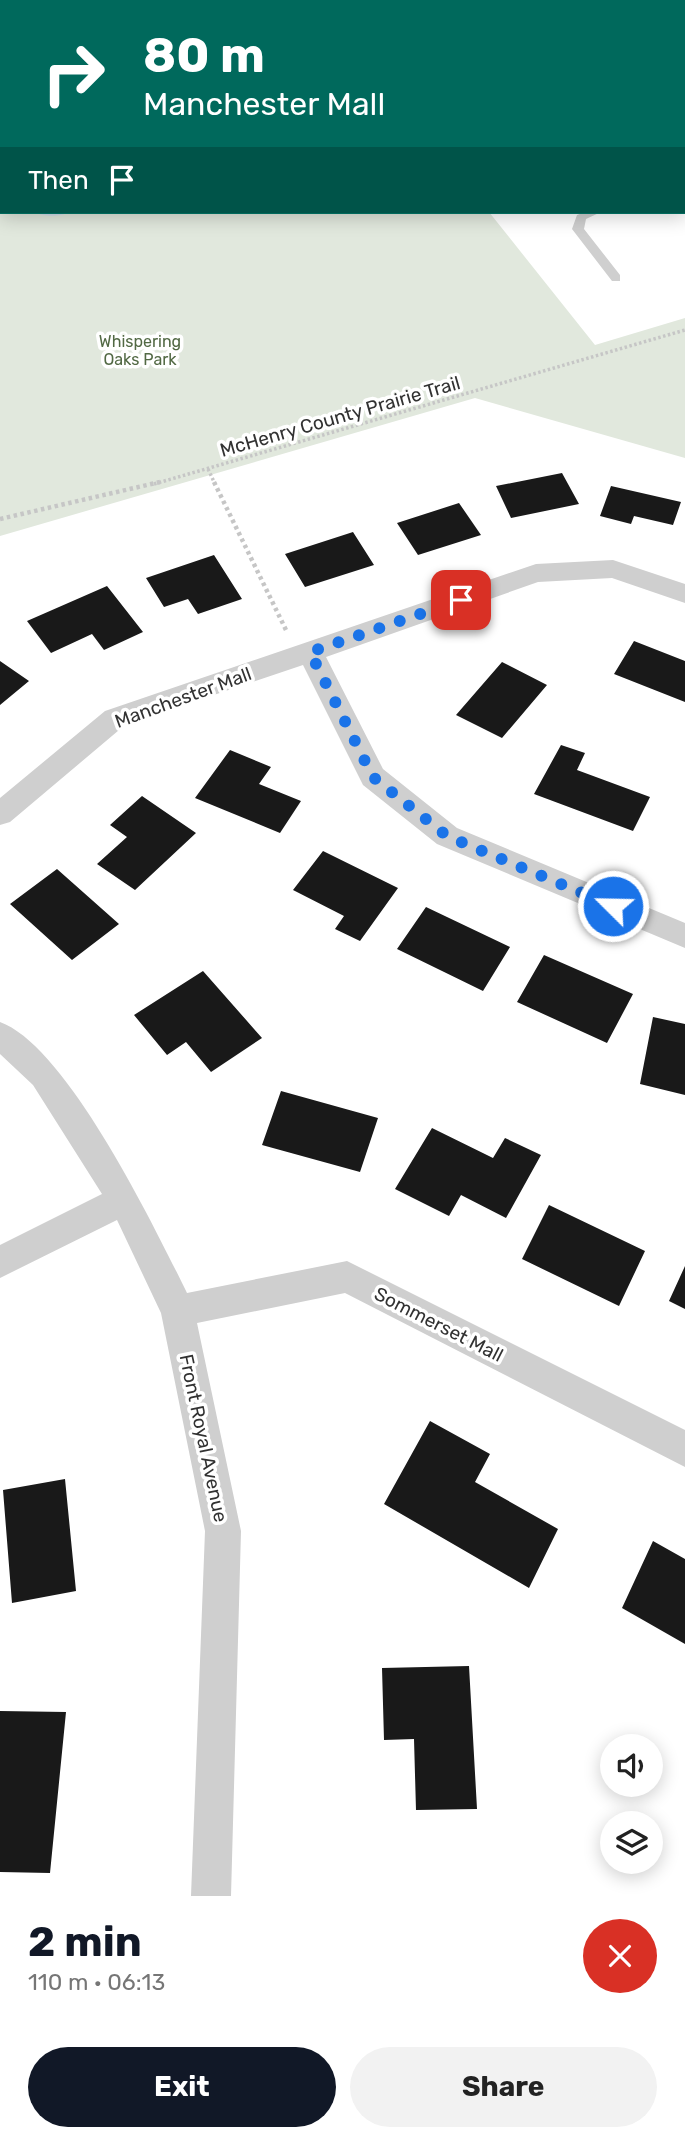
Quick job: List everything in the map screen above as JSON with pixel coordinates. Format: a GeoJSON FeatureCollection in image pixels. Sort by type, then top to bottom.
{"type":"FeatureCollection","features":[{"type":"Feature","properties":{"kind":"street","name":"Manchester Mall"},"geometry":{"type":"LineString","coordinates":[[0,814],[115,718],[536,573],[613,569],[685,594]]}},
{"type":"Feature","properties":{"kind":"street"},"geometry":{"type":"LineString","coordinates":[[304,654],[373,777],[447,836],[685,936]]}},
{"type":"Feature","properties":{"kind":"street","name":"Front Royal Avenue"},"geometry":{"type":"LineString","coordinates":[[0,1035],[44,1075],[124,1200],[177,1311],[223,1531],[211,1896]]}},
{"type":"Feature","properties":{"kind":"street"},"geometry":{"type":"LineString","coordinates":[[0,1262],[124,1200]]}},
{"type":"Feature","properties":{"kind":"street","name":"Sommerset Mall"},"geometry":{"type":"LineString","coordinates":[[177,1311],[347,1277],[685,1449]]}},
{"type":"Feature","properties":{"kind":"lane"},"geometry":{"type":"LineString","coordinates":[[590,214],[581,217],[578,229],[616,278]]}},
{"type":"Feature","properties":{"kind":"path","name":"McHenry County Prairie Trail"},"geometry":{"type":"LineString","coordinates":[[0,519],[118,494],[685,330]]}},
{"type":"Feature","properties":{"kind":"path"},"geometry":{"type":"LineString","coordinates":[[208,468],[304,654]]}},
{"type":"Feature","properties":{"kind":"green space","name":"Whispering Oaks Park"},"geometry":{"type":"Polygon","coordinates":[[[0,214],[491,214],[595,345],[685,318],[685,458],[475,398],[0,536],[0,214]]]}},
{"type":"Feature","properties":{"kind":"building"},"geometry":{"type":"Polygon","coordinates":[[[562,473],[579,504],[511,518],[496,486],[562,473]]]}},
{"type":"Feature","properties":{"kind":"building"},"geometry":{"type":"Polygon","coordinates":[[[611,486],[681,502],[673,525],[634,516],[631,524],[600,516],[611,486]]]}},
{"type":"Feature","properties":{"kind":"building"},"geometry":{"type":"Polygon","coordinates":[[[459,503],[481,535],[418,555],[397,523],[459,503]]]}},
{"type":"Feature","properties":{"kind":"building"},"geometry":{"type":"Polygon","coordinates":[[[353,532],[374,565],[305,587],[285,554],[353,532]]]}},
{"type":"Feature","properties":{"kind":"building"},"geometry":{"type":"Polygon","coordinates":[[[214,555],[242,599],[198,614],[188,599],[164,607],[146,578],[214,555]]]}},
{"type":"Feature","properties":{"kind":"building"},"geometry":{"type":"Polygon","coordinates":[[[107,586],[143,632],[104,650],[92,634],[51,653],[27,621],[107,586]]]}},
{"type":"Feature","properties":{"kind":"building"},"geometry":{"type":"Polygon","coordinates":[[[634,641],[685,661],[685,702],[614,674],[634,641]]]}},
{"type":"Feature","properties":{"kind":"building"},"geometry":{"type":"Polygon","coordinates":[[[0,661],[29,681],[0,705],[0,661]]]}},
{"type":"Feature","properties":{"kind":"building"},"geometry":{"type":"Polygon","coordinates":[[[502,662],[547,685],[502,738],[456,715],[502,662]]]}},
{"type":"Feature","properties":{"kind":"building"},"geometry":{"type":"Polygon","coordinates":[[[561,745],[585,753],[577,770],[650,797],[633,831],[534,794],[561,745]]]}},
{"type":"Feature","properties":{"kind":"building"},"geometry":{"type":"Polygon","coordinates":[[[230,750],[271,767],[259,784],[301,801],[280,833],[195,798],[230,750]]]}},
{"type":"Feature","properties":{"kind":"building"},"geometry":{"type":"Polygon","coordinates":[[[142,796],[196,833],[135,890],[97,864],[127,837],[110,825],[142,796]]]}},
{"type":"Feature","properties":{"kind":"building"},"geometry":{"type":"Polygon","coordinates":[[[323,851],[398,888],[360,941],[335,929],[344,916],[293,890],[323,851]]]}},
{"type":"Feature","properties":{"kind":"building"},"geometry":{"type":"Polygon","coordinates":[[[57,869],[119,924],[72,960],[10,904],[57,869]]]}},
{"type":"Feature","properties":{"kind":"building"},"geometry":{"type":"Polygon","coordinates":[[[426,907],[510,947],[483,991],[397,949],[426,907]]]}},
{"type":"Feature","properties":{"kind":"building"},"geometry":{"type":"Polygon","coordinates":[[[544,955],[633,994],[607,1043],[517,1002],[544,955]]]}},
{"type":"Feature","properties":{"kind":"building"},"geometry":{"type":"Polygon","coordinates":[[[203,971],[262,1038],[211,1072],[186,1042],[167,1055],[134,1015],[203,971]]]}},
{"type":"Feature","properties":{"kind":"building"},"geometry":{"type":"Polygon","coordinates":[[[653,1017],[685,1024],[685,1095],[640,1084],[653,1017]]]}},
{"type":"Feature","properties":{"kind":"building"},"geometry":{"type":"Polygon","coordinates":[[[281,1091],[378,1118],[360,1172],[262,1145],[281,1091]]]}},
{"type":"Feature","properties":{"kind":"building"},"geometry":{"type":"Polygon","coordinates":[[[432,1128],[493,1158],[505,1138],[541,1155],[506,1218],[461,1195],[449,1216],[395,1189],[432,1128]]]}},
{"type":"Feature","properties":{"kind":"building"},"geometry":{"type":"Polygon","coordinates":[[[549,1205],[645,1251],[619,1306],[522,1259],[549,1205]]]}},
{"type":"Feature","properties":{"kind":"building"},"geometry":{"type":"Polygon","coordinates":[[[685,1266],[685,1309],[669,1301],[685,1266]]]}},
{"type":"Feature","properties":{"kind":"building"},"geometry":{"type":"Polygon","coordinates":[[[430,1421],[490,1454],[475,1482],[558,1529],[529,1588],[384,1504],[430,1421]]]}},
{"type":"Feature","properties":{"kind":"building"},"geometry":{"type":"Polygon","coordinates":[[[65,1479],[76,1591],[12,1603],[3,1490],[65,1479]]]}},
{"type":"Feature","properties":{"kind":"building"},"geometry":{"type":"Polygon","coordinates":[[[653,1541],[685,1559],[685,1644],[622,1608],[653,1541]]]}},
{"type":"Feature","properties":{"kind":"building"},"geometry":{"type":"Polygon","coordinates":[[[469,1666],[477,1809],[416,1810],[414,1739],[384,1740],[382,1668],[469,1666]]]}},
{"type":"Feature","properties":{"kind":"building"},"geometry":{"type":"Polygon","coordinates":[[[0,1711],[66,1712],[50,1873],[0,1872],[0,1711]]]}},
{"type":"Feature","properties":{"kind":"route"},"geometry":{"type":"LineString","coordinates":[[461,600],[310,652],[373,777],[447,836],[613,906]]}}]}
